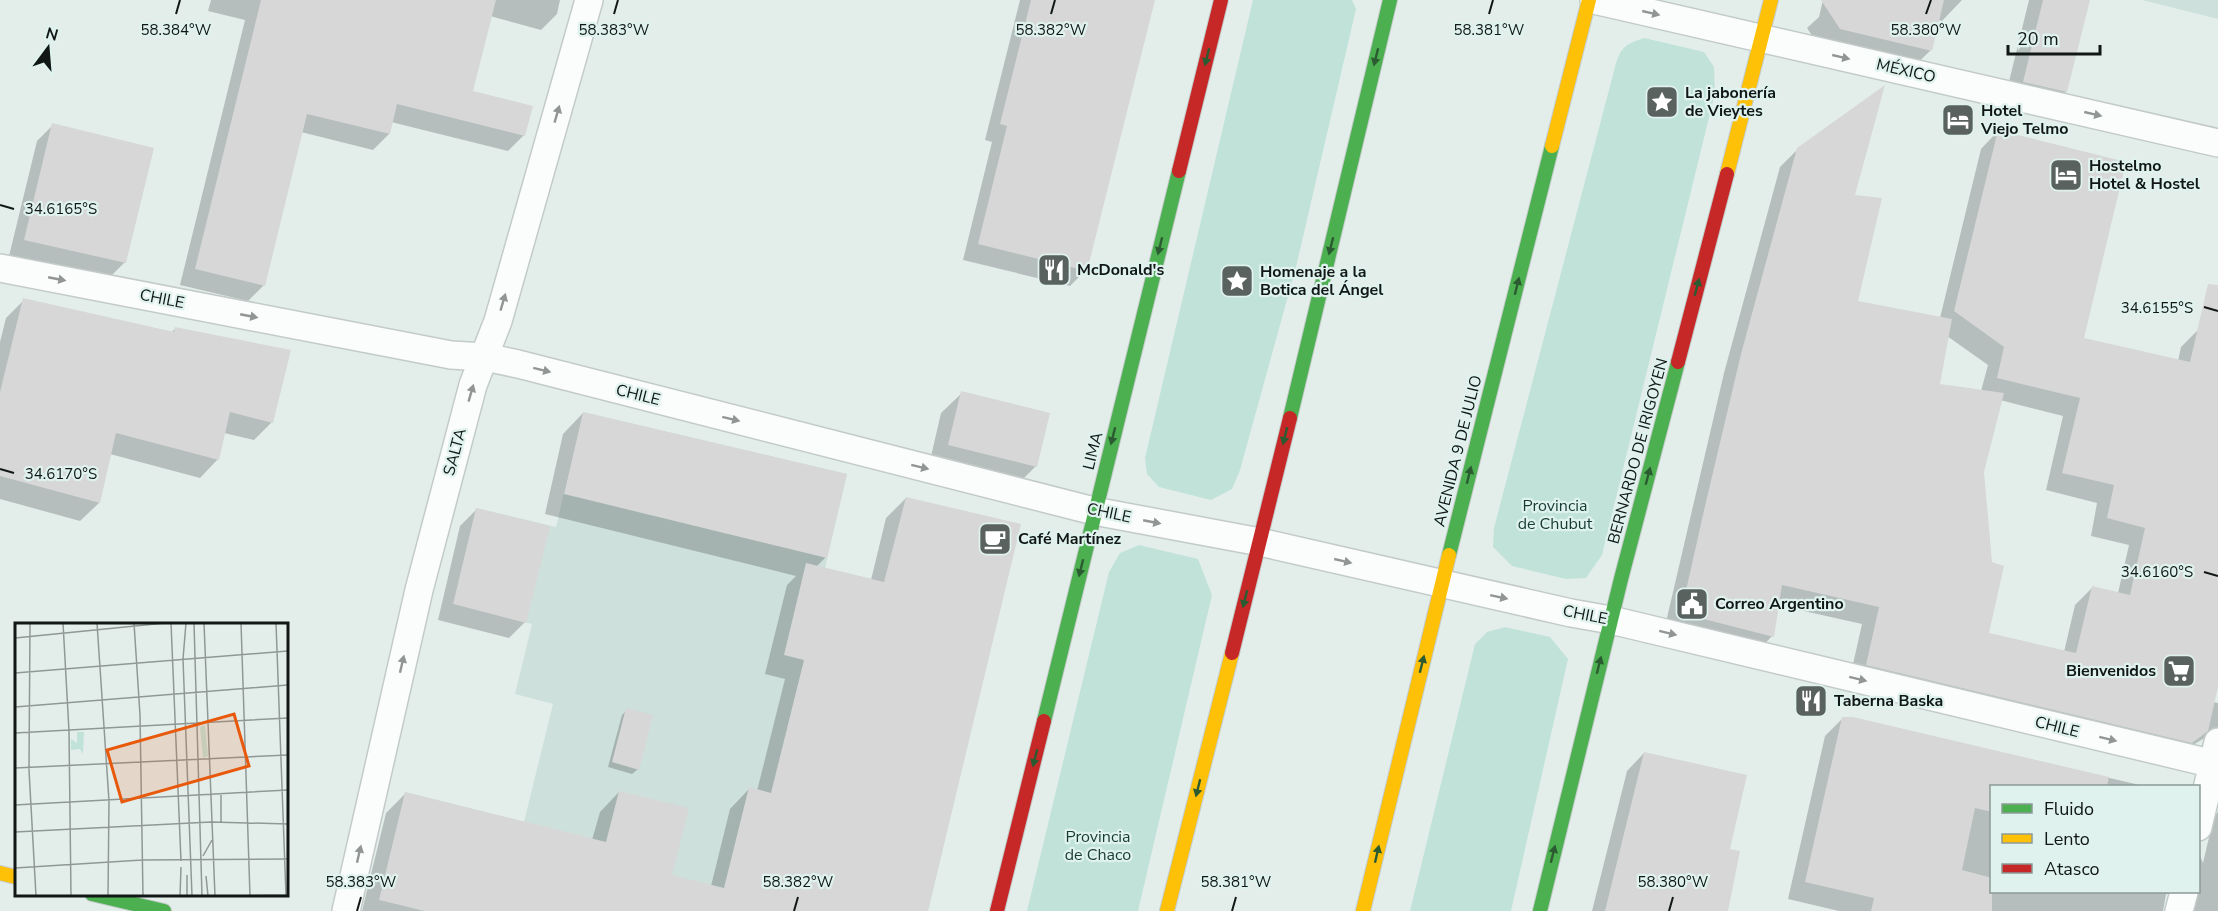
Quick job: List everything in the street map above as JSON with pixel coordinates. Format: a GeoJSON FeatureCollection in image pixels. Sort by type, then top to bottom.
{"type":"FeatureCollection","features":[{"type":"Feature","properties":{"kind":"main road","name":"LIMA"},"geometry":{"type":"LineString","coordinates":[[997,911],[1221,0]]}},
{"type":"Feature","properties":{"kind":"main road"},"geometry":{"type":"LineString","coordinates":[[1167,911],[1260,542],[1390,0]]}},
{"type":"Feature","properties":{"kind":"main road","name":"AVENIDA 9 DE JULIO"},"geometry":{"type":"LineString","coordinates":[[1363,911],[1442,584],[1589,0]]}},
{"type":"Feature","properties":{"kind":"main road","name":"BERNARDO DE IRIGOYEN"},"geometry":{"type":"LineString","coordinates":[[1540,911],[1611,620],[1771,0]]}},
{"type":"Feature","properties":{"kind":"main road"},"geometry":{"type":"LineString","coordinates":[[0,873],[15,877]]}},
{"type":"Feature","properties":{"kind":"main road"},"geometry":{"type":"LineString","coordinates":[[100,896],[164,911]]}},
{"type":"Feature","properties":{"kind":"street","name":"SALTA"},"geometry":{"type":"LineString","coordinates":[[346,911],[419,590],[473,385],[498,321],[589,0]]}},
{"type":"Feature","properties":{"kind":"street","name":"MÉXICO"},"geometry":{"type":"LineString","coordinates":[[1594,0],[2218,143]]}},
{"type":"Feature","properties":{"kind":"street","name":"CHILE"},"geometry":{"type":"LineString","coordinates":[[0,267],[451,355],[485,357],[1094,511],[1260,542],[2216,757]]}},
{"type":"Feature","properties":{"kind":"street"},"geometry":{"type":"LineString","coordinates":[[2200,823],[2216,757]]}},
{"type":"Feature","properties":{"kind":"street"},"geometry":{"type":"LineString","coordinates":[[2179,911],[2184,893]]}},
{"type":"Feature","properties":{"kind":"shaded area"},"geometry":{"type":"Polygon","coordinates":[[[2142,0],[2218,0],[2218,19],[2142,0]]]}},
{"type":"Feature","properties":{"kind":"shaded area"},"geometry":{"type":"Polygon","coordinates":[[[583,412],[847,474],[825,568],[1000,609],[928,911],[424,911],[379,900],[405,792],[524,822],[553,704],[515,694],[532,624],[453,604],[476,508],[556,527],[583,412]]]}},
{"type":"Feature","properties":{"kind":"green space"},"geometry":{"type":"Polygon","coordinates":[[[1253,0],[1352,0],[1356,9],[1296,267],[1240,470],[1232,489],[1211,500],[1159,487],[1147,474],[1145,458],[1253,0]]]}},
{"type":"Feature","properties":{"kind":"green space","name":"Provincia de Chubut"},"geometry":{"type":"Polygon","coordinates":[[[1644,38],[1704,52],[1714,67],[1715,93],[1602,555],[1586,578],[1566,579],[1512,566],[1493,547],[1494,528],[1615,67],[1624,48],[1644,38]]]}},
{"type":"Feature","properties":{"kind":"green space","name":"Provincia de Chaco"},"geometry":{"type":"Polygon","coordinates":[[[1139,545],[1198,559],[1212,595],[1138,911],[1027,911],[1109,572],[1120,553],[1139,545]]]}},
{"type":"Feature","properties":{"kind":"green space"},"geometry":{"type":"Polygon","coordinates":[[[1505,627],[1550,637],[1568,659],[1511,911],[1410,911],[1475,644],[1487,632],[1505,627]]]}},
{"type":"Feature","properties":{"kind":"building"},"geometry":{"type":"Polygon","coordinates":[[[261,0],[496,0],[473,91],[533,106],[525,136],[397,104],[390,134],[307,114],[265,286],[195,269],[261,0]]]}},
{"type":"Feature","properties":{"kind":"building"},"geometry":{"type":"Polygon","coordinates":[[[1031,0],[1155,0],[1087,271],[978,244],[1007,126],[1000,124],[1031,0]]]}},
{"type":"Feature","properties":{"kind":"building"},"geometry":{"type":"Polygon","coordinates":[[[1821,0],[1944,0],[1932,51],[1840,29],[1821,0]]]}},
{"type":"Feature","properties":{"kind":"building"},"geometry":{"type":"Polygon","coordinates":[[[2043,0],[2090,0],[2067,92],[2023,82],[2043,0]]]}},
{"type":"Feature","properties":{"kind":"building"},"geometry":{"type":"Polygon","coordinates":[[[1885,85],[1855,195],[1882,198],[1858,301],[1952,319],[1940,384],[2004,393],[1984,472],[1992,562],[2004,566],[1989,633],[2076,653],[2092,586],[2130,595],[2145,528],[2107,518],[2114,485],[2062,473],[2080,398],[1997,378],[2004,347],[1954,311],[1998,130],[2126,162],[2084,338],[2190,362],[2208,284],[2218,285],[2218,687],[2208,731],[2192,743],[1866,665],[1879,607],[1782,585],[1774,637],[1688,615],[1683,604],[1705,506],[1741,354],[1797,148],[1885,85]]]}},
{"type":"Feature","properties":{"kind":"building"},"geometry":{"type":"Polygon","coordinates":[[[52,123],[154,148],[126,263],[24,240],[52,123]]]}},
{"type":"Feature","properties":{"kind":"building"},"geometry":{"type":"Polygon","coordinates":[[[23,298],[174,332],[175,327],[291,350],[273,423],[230,412],[219,460],[116,433],[100,503],[0,476],[0,392],[23,298]]]}},
{"type":"Feature","properties":{"kind":"building"},"geometry":{"type":"Polygon","coordinates":[[[961,391],[1050,413],[1037,467],[948,445],[961,391]]]}},
{"type":"Feature","properties":{"kind":"building"},"geometry":{"type":"Polygon","coordinates":[[[583,412],[847,474],[827,558],[564,494],[583,412]]]}},
{"type":"Feature","properties":{"kind":"building"},"geometry":{"type":"Polygon","coordinates":[[[906,497],[1021,524],[928,911],[424,911],[379,900],[405,792],[606,842],[619,791],[689,808],[672,875],[724,888],[749,787],[771,793],[804,660],[784,655],[806,563],[884,582],[906,497]]]}},
{"type":"Feature","properties":{"kind":"building"},"geometry":{"type":"Polygon","coordinates":[[[476,508],[550,526],[526,623],[453,604],[476,508]]]}},
{"type":"Feature","properties":{"kind":"building"},"geometry":{"type":"Polygon","coordinates":[[[626,708],[653,715],[639,770],[612,762],[626,708]]]}},
{"type":"Feature","properties":{"kind":"building"},"geometry":{"type":"Polygon","coordinates":[[[1842,717],[1853,717],[2109,777],[2107,785],[1990,785],[1990,812],[1975,808],[1962,870],[1990,877],[1992,911],[1871,911],[1874,898],[1805,882],[1842,717]]]}},
{"type":"Feature","properties":{"kind":"building"},"geometry":{"type":"Polygon","coordinates":[[[1644,752],[1747,775],[1730,849],[1740,851],[1728,911],[1605,911],[1644,752]]]}},
{"type":"Feature","properties":{"kind":"traffic: fast"},"geometry":{"type":"LineString","coordinates":[[1290,418],[1390,0]]}},
{"type":"Feature","properties":{"kind":"traffic: fast"},"geometry":{"type":"LineString","coordinates":[[1449,555],[1552,146]]}},
{"type":"Feature","properties":{"kind":"traffic: fast"},"geometry":{"type":"LineString","coordinates":[[1044,721],[1179,171]]}},
{"type":"Feature","properties":{"kind":"traffic: fast"},"geometry":{"type":"LineString","coordinates":[[1540,911],[1621,579],[1678,362]]}},
{"type":"Feature","properties":{"kind":"traffic: fast"},"geometry":{"type":"LineString","coordinates":[[100,896],[164,911]]}},
{"type":"Feature","properties":{"kind":"traffic: slow"},"geometry":{"type":"LineString","coordinates":[[1552,146],[1589,0]]}},
{"type":"Feature","properties":{"kind":"traffic: slow"},"geometry":{"type":"LineString","coordinates":[[1727,174],[1771,0]]}},
{"type":"Feature","properties":{"kind":"traffic: slow"},"geometry":{"type":"LineString","coordinates":[[1363,911],[1449,555]]}},
{"type":"Feature","properties":{"kind":"traffic: slow"},"geometry":{"type":"LineString","coordinates":[[1167,911],[1232,653]]}},
{"type":"Feature","properties":{"kind":"traffic: slow"},"geometry":{"type":"LineString","coordinates":[[0,873],[15,877]]}},
{"type":"Feature","properties":{"kind":"traffic: jam"},"geometry":{"type":"LineString","coordinates":[[1179,171],[1221,0]]}},
{"type":"Feature","properties":{"kind":"traffic: jam"},"geometry":{"type":"LineString","coordinates":[[1678,362],[1727,174]]}},
{"type":"Feature","properties":{"kind":"traffic: jam"},"geometry":{"type":"LineString","coordinates":[[1232,653],[1290,418]]}},
{"type":"Feature","properties":{"kind":"traffic: jam"},"geometry":{"type":"LineString","coordinates":[[997,911],[1044,721]]}},
{"type":"Feature","properties":{"kind":"place","name":"La jabonería de Vieytes"},"geometry":{"type":"Point","coordinates":[1662,102]}},
{"type":"Feature","properties":{"kind":"place","name":"Hotel Viejo Telmo"},"geometry":{"type":"Point","coordinates":[1958,120]}},
{"type":"Feature","properties":{"kind":"place","name":"Hostelmo Hotel & Hostel"},"geometry":{"type":"Point","coordinates":[2066,175]}},
{"type":"Feature","properties":{"kind":"place","name":"McDonald's"},"geometry":{"type":"Point","coordinates":[1054,270]}},
{"type":"Feature","properties":{"kind":"place","name":"Homenaje a la Botica del Ángel"},"geometry":{"type":"Point","coordinates":[1237,281]}},
{"type":"Feature","properties":{"kind":"place","name":"Café Martínez"},"geometry":{"type":"Point","coordinates":[995,539]}},
{"type":"Feature","properties":{"kind":"place","name":"Correo Argentino"},"geometry":{"type":"Point","coordinates":[1692,604]}},
{"type":"Feature","properties":{"kind":"place","name":"Bienvenidos"},"geometry":{"type":"Point","coordinates":[2179,671]}},
{"type":"Feature","properties":{"kind":"place","name":"Taberna Baska"},"geometry":{"type":"Point","coordinates":[1811,701]}}]}
